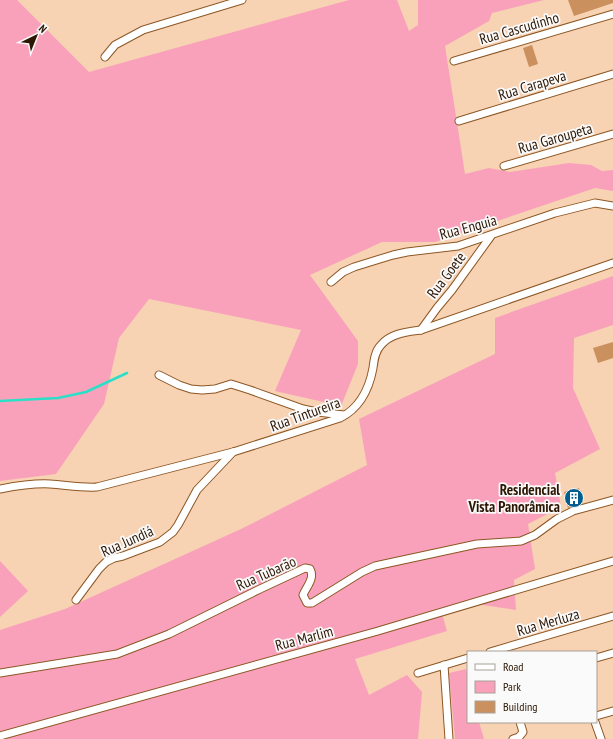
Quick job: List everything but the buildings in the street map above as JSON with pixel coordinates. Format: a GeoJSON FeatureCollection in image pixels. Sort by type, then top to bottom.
{"type":"FeatureCollection","features":[{"type":"Feature","properties":{"kind":"street"},"geometry":{"type":"LineString","coordinates":[[105,57],[115,45],[143,30],[242,0]]}},
{"type":"Feature","properties":{"kind":"street","name":"Rua Cascudinho"},"geometry":{"type":"LineString","coordinates":[[454,61],[613,14]]}},
{"type":"Feature","properties":{"kind":"street","name":"Rua Carapeva"},"geometry":{"type":"LineString","coordinates":[[459,121],[613,74]]}},
{"type":"Feature","properties":{"kind":"street","name":"Rua Garoupeta"},"geometry":{"type":"LineString","coordinates":[[504,166],[613,134]]}},
{"type":"Feature","properties":{"kind":"street","name":"Rua Enguia"},"geometry":{"type":"LineString","coordinates":[[331,282],[343,272],[354,267],[393,255],[458,246],[555,213],[595,203],[613,206]]}},
{"type":"Feature","properties":{"kind":"street","name":"Rua Goete"},"geometry":{"type":"LineString","coordinates":[[421,330],[491,236]]}},
{"type":"Feature","properties":{"kind":"street","name":"Rua Tintureira"},"geometry":{"type":"LineString","coordinates":[[0,489],[23,485],[49,484],[85,488],[97,487],[233,452],[332,421],[346,415],[362,400],[368,389],[376,354],[381,345],[391,337],[402,333],[421,330],[613,263]]}},
{"type":"Feature","properties":{"kind":"street"},"geometry":{"type":"LineString","coordinates":[[159,375],[191,389],[215,389],[231,384],[303,409],[346,415]]}},
{"type":"Feature","properties":{"kind":"street","name":"Rua Jundiá"},"geometry":{"type":"LineString","coordinates":[[76,600],[106,562],[160,542],[172,532],[178,525],[197,490],[233,452]]}},
{"type":"Feature","properties":{"kind":"street","name":"Rua Tubarão"},"geometry":{"type":"LineString","coordinates":[[0,673],[117,654],[169,634],[305,568],[310,569],[312,579],[304,595],[307,603],[312,603],[362,572],[375,566],[477,544],[521,540],[536,535],[558,519],[573,511],[613,500]]}},
{"type":"Feature","properties":{"kind":"street","name":"Rua Marlim"},"geometry":{"type":"LineString","coordinates":[[0,736],[378,631],[613,561]]}},
{"type":"Feature","properties":{"kind":"street","name":"Rua Merluza"},"geometry":{"type":"LineString","coordinates":[[493,651],[613,616]]}},
{"type":"Feature","properties":{"kind":"street"},"geometry":{"type":"LineString","coordinates":[[597,658],[613,653]]}},
{"type":"Feature","properties":{"kind":"street"},"geometry":{"type":"LineString","coordinates":[[418,673],[467,658]]}},
{"type":"Feature","properties":{"kind":"street"},"geometry":{"type":"LineString","coordinates":[[444,665],[449,739]]}},
{"type":"Feature","properties":{"kind":"street"},"geometry":{"type":"LineString","coordinates":[[597,716],[613,711]]}},
{"type":"Feature","properties":{"kind":"street"},"geometry":{"type":"LineString","coordinates":[[516,738],[523,732],[520,723]]}},
{"type":"Feature","properties":{"kind":"street"},"geometry":{"type":"LineString","coordinates":[[595,723],[601,739]]}},
{"type":"Feature","properties":{"kind":"green space"},"geometry":{"type":"Polygon","coordinates":[[[0,0],[17,0],[89,72],[349,0],[397,0],[409,31],[418,25],[418,0],[544,0],[492,13],[489,21],[445,46],[465,174],[489,168],[510,172],[569,163],[591,165],[602,171],[613,170],[613,191],[595,188],[435,242],[382,242],[310,275],[358,341],[358,364],[341,406],[275,391],[301,330],[149,299],[119,338],[104,404],[56,474],[0,481],[0,0]]]}},
{"type":"Feature","properties":{"kind":"green space"},"geometry":{"type":"Polygon","coordinates":[[[613,276],[613,325],[574,338],[573,388],[600,449],[555,473],[561,507],[528,524],[535,569],[514,580],[516,610],[462,602],[441,610],[447,631],[355,659],[369,695],[407,675],[422,692],[418,739],[0,739],[0,630],[65,609],[241,529],[367,465],[359,419],[495,354],[495,318],[613,276]]]}},
{"type":"Feature","properties":{"kind":"green space"},"geometry":{"type":"Polygon","coordinates":[[[0,561],[28,591],[0,617],[0,561]]]}},
{"type":"Feature","properties":{"kind":"green space"},"geometry":{"type":"Polygon","coordinates":[[[466,669],[467,723],[479,723],[484,739],[455,739],[449,673],[466,669]]]}},
{"type":"Feature","properties":{"kind":"waterway"},"geometry":{"type":"LineString","coordinates":[[0,401],[58,398],[86,392],[127,373]]}},
{"type":"Feature","properties":{"kind":"place","name":"Residencial Vista Panorâmica"},"geometry":{"type":"Point","coordinates":[574,498]}}]}
